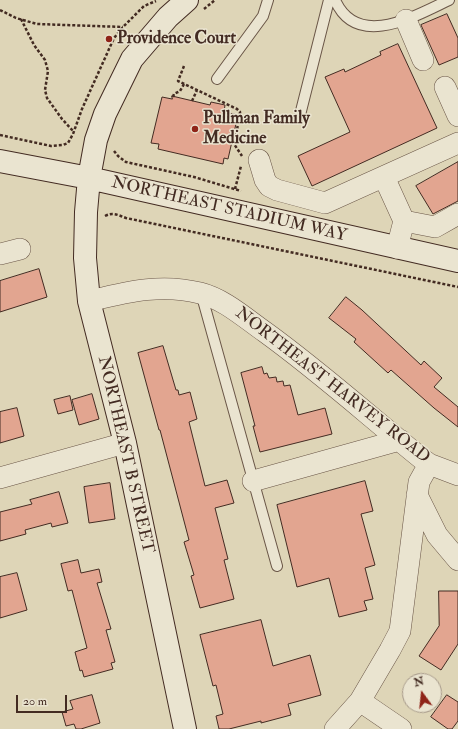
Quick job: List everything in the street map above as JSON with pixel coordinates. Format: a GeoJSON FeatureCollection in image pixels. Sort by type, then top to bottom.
{"type":"FeatureCollection","features":[{"type":"Feature","properties":{"kind":"street","name":"NORTHEAST B STREET"},"geometry":{"type":"LineString","coordinates":[[185,729],[125,443],[89,301],[85,258],[86,212],[89,178],[96,140],[106,114],[132,59],[168,17],[187,0]]}},
{"type":"Feature","properties":{"kind":"street"},"geometry":{"type":"LineString","coordinates":[[406,20],[423,60]]}},
{"type":"Feature","properties":{"kind":"street"},"geometry":{"type":"LineString","coordinates":[[445,87],[458,116]]}},
{"type":"Feature","properties":{"kind":"street"},"geometry":{"type":"LineString","coordinates":[[247,161],[265,180],[268,186],[322,203],[330,201],[458,143]]}},
{"type":"Feature","properties":{"kind":"street","name":"NORTHEAST STADIUM WAY"},"geometry":{"type":"LineString","coordinates":[[0,161],[89,178],[458,261]]}},
{"type":"Feature","properties":{"kind":"street"},"geometry":{"type":"LineString","coordinates":[[384,177],[404,221],[397,248]]}},
{"type":"Feature","properties":{"kind":"street"},"geometry":{"type":"LineString","coordinates":[[404,221],[435,227],[458,214]]}},
{"type":"Feature","properties":{"kind":"street","name":"NORTHEAST HARVEY ROAD"},"geometry":{"type":"LineString","coordinates":[[89,301],[145,289],[164,288],[201,293],[234,310],[288,349],[429,464],[458,475]]}},
{"type":"Feature","properties":{"kind":"street"},"geometry":{"type":"LineString","coordinates":[[253,481],[400,440]]}},
{"type":"Feature","properties":{"kind":"street"},"geometry":{"type":"LineString","coordinates":[[0,478],[125,443]]}},
{"type":"Feature","properties":{"kind":"street"},"geometry":{"type":"LineString","coordinates":[[335,729],[360,701],[400,631],[419,482],[429,464]]}},
{"type":"Feature","properties":{"kind":"street"},"geometry":{"type":"LineString","coordinates":[[417,494],[437,535],[458,560]]}},
{"type":"Feature","properties":{"kind":"street"},"geometry":{"type":"LineString","coordinates":[[360,701],[401,729]]}},
{"type":"Feature","properties":{"kind":"lane"},"geometry":{"type":"LineString","coordinates":[[217,79],[263,16],[268,0]]}},
{"type":"Feature","properties":{"kind":"lane"},"geometry":{"type":"LineString","coordinates":[[300,115],[329,0]]}},
{"type":"Feature","properties":{"kind":"lane"},"geometry":{"type":"LineString","coordinates":[[335,0],[339,9],[345,16],[357,24],[364,26],[388,25],[406,20],[449,0]]}},
{"type":"Feature","properties":{"kind":"lane"},"geometry":{"type":"LineString","coordinates":[[201,293],[277,566]]}},
{"type":"Feature","properties":{"kind":"path"},"geometry":{"type":"LineString","coordinates":[[0,136],[52,146],[58,146],[68,142],[74,132],[82,109],[114,38],[144,6],[159,0]]}},
{"type":"Feature","properties":{"kind":"path"},"geometry":{"type":"LineString","coordinates":[[0,10],[37,24],[123,27]]}},
{"type":"Feature","properties":{"kind":"path"},"geometry":{"type":"LineString","coordinates":[[21,19],[34,45],[45,60],[48,71],[45,90],[47,98],[62,119],[74,132]]}},
{"type":"Feature","properties":{"kind":"path"},"geometry":{"type":"LineString","coordinates":[[184,66],[178,81],[237,109],[240,112],[234,144],[247,161],[234,189]]}},
{"type":"Feature","properties":{"kind":"path"},"geometry":{"type":"LineString","coordinates":[[173,96],[180,91],[184,84]]}},
{"type":"Feature","properties":{"kind":"path"},"geometry":{"type":"LineString","coordinates":[[192,101],[197,90]]}},
{"type":"Feature","properties":{"kind":"path"},"geometry":{"type":"LineString","coordinates":[[105,216],[117,214],[126,218],[458,287]]}},
{"type":"Feature","properties":{"kind":"building"},"geometry":{"type":"Polygon","coordinates":[[[447,14],[458,38],[458,57],[439,65],[421,25],[447,14]]]}},
{"type":"Feature","properties":{"kind":"building"},"geometry":{"type":"Polygon","coordinates":[[[398,44],[437,128],[312,186],[298,156],[350,132],[325,77],[344,69],[345,72],[381,55],[380,52],[398,44]]]}},
{"type":"Feature","properties":{"kind":"building","name":"Pullman Family Medicine"},"geometry":{"type":"Polygon","coordinates":[[[172,96],[210,105],[211,102],[225,105],[224,112],[238,115],[228,159],[224,158],[223,164],[158,149],[159,144],[151,143],[162,97],[172,99],[172,96]]]}},
{"type":"Feature","properties":{"kind":"building"},"geometry":{"type":"Polygon","coordinates":[[[458,162],[458,201],[433,214],[416,186],[458,162]]]}},
{"type":"Feature","properties":{"kind":"building"},"geometry":{"type":"Polygon","coordinates":[[[39,269],[47,297],[0,312],[0,281],[39,269]]]}},
{"type":"Feature","properties":{"kind":"building"},"geometry":{"type":"Polygon","coordinates":[[[346,297],[421,365],[424,361],[442,378],[434,387],[458,407],[458,427],[391,370],[388,373],[354,342],[356,339],[329,318],[346,297]]]}},
{"type":"Feature","properties":{"kind":"building"},"geometry":{"type":"Polygon","coordinates":[[[163,346],[176,390],[178,390],[179,395],[190,392],[197,419],[189,422],[205,486],[227,480],[234,503],[215,508],[228,559],[224,560],[234,599],[200,608],[191,576],[194,575],[184,542],[189,540],[138,353],[163,346]]]}},
{"type":"Feature","properties":{"kind":"building"},"geometry":{"type":"Polygon","coordinates":[[[262,367],[264,374],[267,373],[269,378],[276,377],[277,382],[283,381],[284,386],[290,385],[298,415],[325,408],[332,434],[260,452],[253,426],[255,426],[241,373],[262,367]]]}},
{"type":"Feature","properties":{"kind":"building"},"geometry":{"type":"Polygon","coordinates":[[[92,394],[99,419],[79,425],[72,400],[92,394]]]}},
{"type":"Feature","properties":{"kind":"building"},"geometry":{"type":"Polygon","coordinates":[[[70,396],[73,410],[58,414],[54,400],[70,396]]]}},
{"type":"Feature","properties":{"kind":"building"},"geometry":{"type":"Polygon","coordinates":[[[17,408],[24,436],[0,443],[0,412],[17,408]]]}},
{"type":"Feature","properties":{"kind":"building"},"geometry":{"type":"Polygon","coordinates":[[[365,481],[373,511],[361,514],[375,565],[365,568],[373,599],[364,601],[367,610],[339,617],[329,578],[297,587],[277,505],[365,481]]]}},
{"type":"Feature","properties":{"kind":"building"},"geometry":{"type":"Polygon","coordinates":[[[110,483],[115,519],[89,523],[84,487],[110,483]]]}},
{"type":"Feature","properties":{"kind":"building"},"geometry":{"type":"Polygon","coordinates":[[[59,492],[68,523],[52,527],[51,523],[25,530],[26,534],[0,541],[0,512],[32,504],[30,500],[59,492]]]}},
{"type":"Feature","properties":{"kind":"building"},"geometry":{"type":"Polygon","coordinates":[[[78,560],[81,573],[99,569],[102,582],[97,583],[111,629],[106,630],[115,662],[111,663],[113,669],[84,677],[82,670],[80,671],[75,652],[87,648],[72,590],[68,591],[61,564],[78,560]]]}},
{"type":"Feature","properties":{"kind":"building"},"geometry":{"type":"Polygon","coordinates":[[[17,573],[27,610],[0,618],[0,577],[17,573]]]}},
{"type":"Feature","properties":{"kind":"building"},"geometry":{"type":"Polygon","coordinates":[[[439,591],[458,591],[458,644],[441,670],[419,656],[439,626],[439,591]]]}},
{"type":"Feature","properties":{"kind":"building"},"geometry":{"type":"Polygon","coordinates":[[[261,620],[273,666],[310,655],[321,695],[288,704],[291,715],[261,723],[261,721],[229,729],[219,729],[216,716],[223,714],[216,685],[213,686],[200,635],[261,620]]]}},
{"type":"Feature","properties":{"kind":"building"},"geometry":{"type":"Polygon","coordinates":[[[92,695],[100,723],[81,729],[76,729],[74,724],[66,726],[62,712],[73,709],[70,701],[92,695]]]}},
{"type":"Feature","properties":{"kind":"building"},"geometry":{"type":"Polygon","coordinates":[[[447,695],[458,702],[458,721],[452,729],[448,729],[431,717],[434,713],[442,713],[442,702],[447,695]]]}},
{"type":"Feature","properties":{"kind":"place","name":"Providence Court"},"geometry":{"type":"Point","coordinates":[109,39]}},
{"type":"Feature","properties":{"kind":"place","name":"Pullman Family Medicine"},"geometry":{"type":"Point","coordinates":[195,129]}}]}
